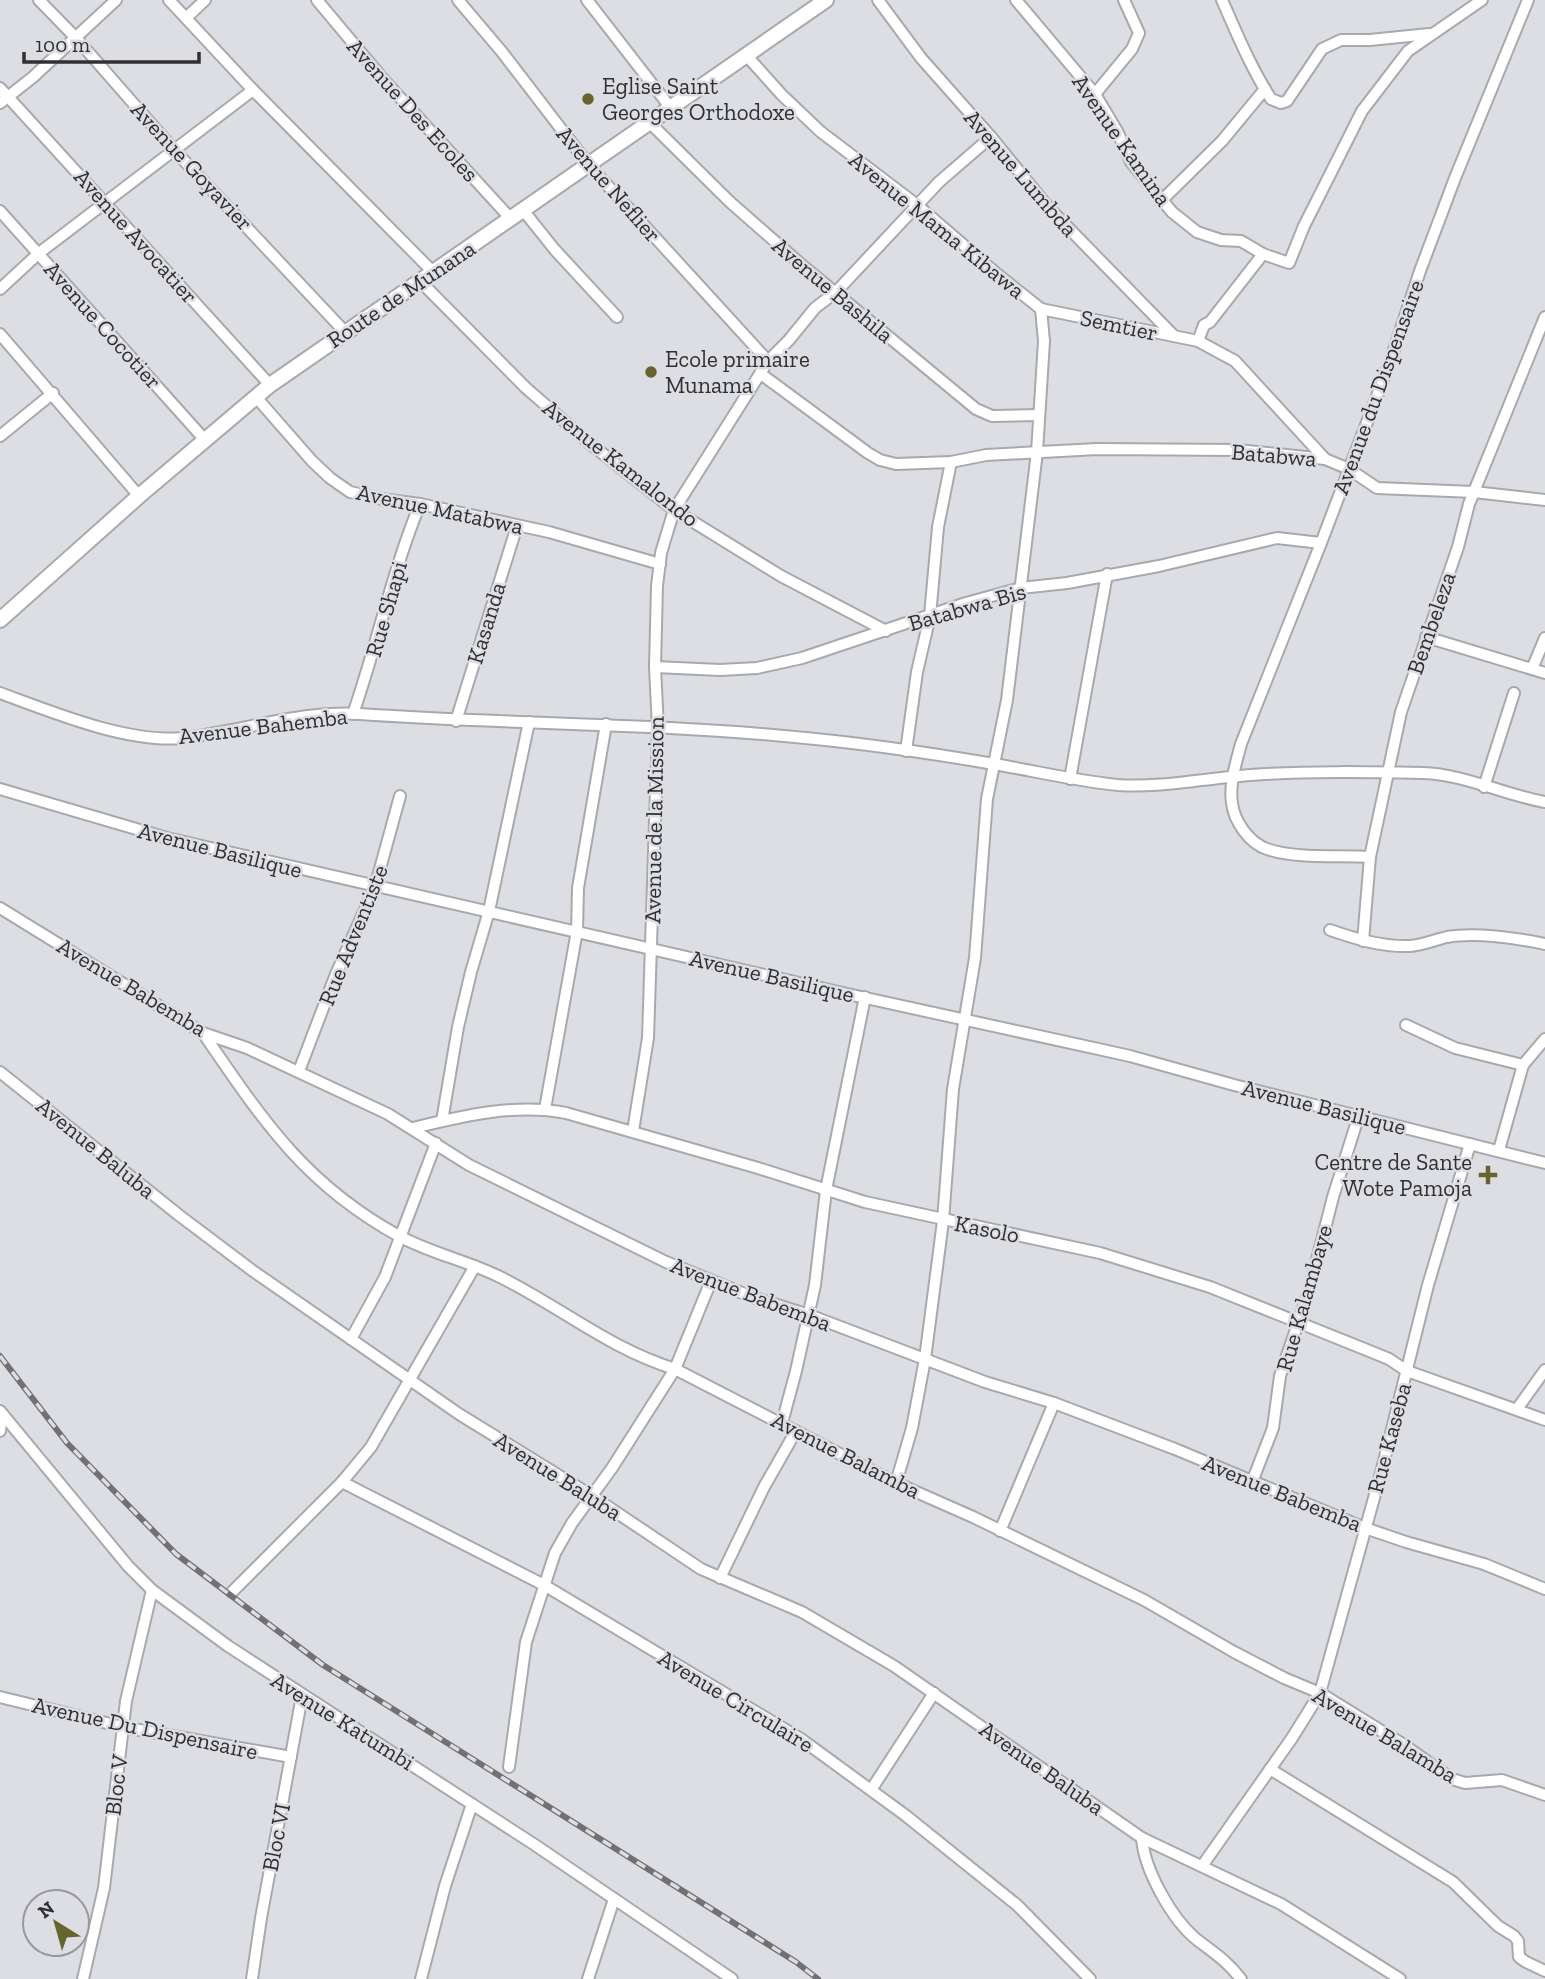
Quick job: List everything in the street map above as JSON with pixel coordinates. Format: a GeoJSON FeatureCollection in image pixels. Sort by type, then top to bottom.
{"type":"FeatureCollection","features":[{"type":"Feature","properties":{"kind":"main road","name":"Route de Munana"},"geometry":{"type":"LineString","coordinates":[[0,620],[139,496],[270,385],[826,0]]}},
{"type":"Feature","properties":{"kind":"street","name":"Avenue Goyavier"},"geometry":{"type":"LineString","coordinates":[[39,0],[175,151],[345,332]]}},
{"type":"Feature","properties":{"kind":"street"},"geometry":{"type":"LineString","coordinates":[[3,96],[76,38],[116,0]]}},
{"type":"Feature","properties":{"kind":"street"},"geometry":{"type":"LineString","coordinates":[[169,0],[253,90],[433,272]]}},
{"type":"Feature","properties":{"kind":"street"},"geometry":{"type":"LineString","coordinates":[[186,18],[205,0]]}},
{"type":"Feature","properties":{"kind":"street","name":"Avenue Des Ecoles"},"geometry":{"type":"LineString","coordinates":[[317,0],[383,79],[511,219]]}},
{"type":"Feature","properties":{"kind":"street","name":"Avenue Neflier"},"geometry":{"type":"LineString","coordinates":[[458,0],[502,52],[588,164],[768,361]]}},
{"type":"Feature","properties":{"kind":"street"},"geometry":{"type":"LineString","coordinates":[[587,0],[670,107]]}},
{"type":"Feature","properties":{"kind":"street","name":"Avenue Lumbda"},"geometry":{"type":"LineString","coordinates":[[878,0],[921,58],[1077,239],[1174,336]]}},
{"type":"Feature","properties":{"kind":"street","name":"Avenue Kamina"},"geometry":{"type":"LineString","coordinates":[[1016,0],[1095,94],[1117,131],[1131,162],[1161,201],[1197,232],[1221,240],[1241,241],[1263,254],[1289,263],[1304,226],[1362,111],[1408,51],[1432,34]]}},
{"type":"Feature","properties":{"kind":"street"},"geometry":{"type":"LineString","coordinates":[[1095,94],[1132,49],[1139,33],[1124,0]]}},
{"type":"Feature","properties":{"kind":"street"},"geometry":{"type":"LineString","coordinates":[[1222,0],[1249,62],[1271,99],[1281,103],[1287,101],[1322,50],[1341,40],[1432,34],[1482,0]]}},
{"type":"Feature","properties":{"kind":"street","name":"Avenue du Dispensaire"},"geometry":{"type":"LineString","coordinates":[[1370,857],[1266,849],[1250,840],[1232,804],[1233,776],[1241,744],[1390,362],[1455,178],[1528,0]]}},
{"type":"Feature","properties":{"kind":"street","name":"Avenue Mama Kibawa"},"geometry":{"type":"LineString","coordinates":[[747,56],[781,94],[821,132],[917,205],[1041,309],[1043,352],[1037,452],[1007,700],[993,764],[982,847],[978,932],[953,1089],[943,1220],[925,1359],[912,1428],[896,1483]]}},
{"type":"Feature","properties":{"kind":"street"},"geometry":{"type":"LineString","coordinates":[[1161,201],[1223,141],[1265,89]]}},
{"type":"Feature","properties":{"kind":"street"},"geometry":{"type":"LineString","coordinates":[[0,289],[39,253],[253,90]]}},
{"type":"Feature","properties":{"kind":"street","name":"Avenue Avocatier"},"geometry":{"type":"LineString","coordinates":[[3,96],[106,202],[270,385]]}},
{"type":"Feature","properties":{"kind":"street","name":"Avenue Bashila"},"geometry":{"type":"LineString","coordinates":[[649,122],[730,202],[976,409],[992,416],[1038,415]]}},
{"type":"Feature","properties":{"kind":"street"},"geometry":{"type":"LineString","coordinates":[[761,373],[768,361],[815,308],[836,292],[939,182],[991,137]]}},
{"type":"Feature","properties":{"kind":"street"},"geometry":{"type":"LineString","coordinates":[[523,210],[555,250],[617,317]]}},
{"type":"Feature","properties":{"kind":"street","name":"Avenue Cocotier"},"geometry":{"type":"LineString","coordinates":[[0,211],[205,440]]}},
{"type":"Feature","properties":{"kind":"street"},"geometry":{"type":"LineString","coordinates":[[1198,341],[1204,326],[1210,322],[1263,254]]}},
{"type":"Feature","properties":{"kind":"street","name":"Avenue Kamalondo"},"geometry":{"type":"LineString","coordinates":[[420,281],[526,388],[588,442],[674,510],[781,576],[886,631]]}},
{"type":"Feature","properties":{"kind":"street","name":"Semtier"},"geometry":{"type":"LineString","coordinates":[[1041,309],[1198,341],[1236,361],[1325,459]]}},
{"type":"Feature","properties":{"kind":"street","name":"Bembeleza"},"geometry":{"type":"LineString","coordinates":[[1363,941],[1370,857],[1401,712],[1458,547],[1474,492],[1545,317]]}},
{"type":"Feature","properties":{"kind":"street"},"geometry":{"type":"LineString","coordinates":[[0,334],[139,496]]}},
{"type":"Feature","properties":{"kind":"street","name":"Batabwa"},"geometry":{"type":"LineString","coordinates":[[761,373],[880,460],[896,464],[951,462],[986,455],[1097,449],[1238,450],[1325,459],[1349,469],[1377,488],[1474,492],[1545,500]]}},
{"type":"Feature","properties":{"kind":"street","name":"Avenue de la Mission"},"geometry":{"type":"LineString","coordinates":[[633,1131],[648,1038],[658,729],[654,667],[660,564],[674,510],[761,373]]}},
{"type":"Feature","properties":{"kind":"street"},"geometry":{"type":"LineString","coordinates":[[0,436],[53,393]]}},
{"type":"Feature","properties":{"kind":"street","name":"Avenue Matabwa"},"geometry":{"type":"LineString","coordinates":[[256,397],[312,461],[350,492],[549,532],[660,564]]}},
{"type":"Feature","properties":{"kind":"street"},"geometry":{"type":"LineString","coordinates":[[906,751],[917,672],[930,616],[938,527],[951,462]]}},
{"type":"Feature","properties":{"kind":"street","name":"Rue Shapi"},"geometry":{"type":"LineString","coordinates":[[353,714],[420,504]]}},
{"type":"Feature","properties":{"kind":"street","name":"Kasanda"},"geometry":{"type":"LineString","coordinates":[[456,721],[517,526]]}},
{"type":"Feature","properties":{"kind":"street","name":"Batabwa Bis"},"geometry":{"type":"LineString","coordinates":[[654,667],[720,670],[757,668],[802,658],[988,596],[1021,588],[1067,583],[1189,560],[1219,550],[1278,538],[1321,543]]}},
{"type":"Feature","properties":{"kind":"street"},"geometry":{"type":"LineString","coordinates":[[1070,779],[1107,574]]}},
{"type":"Feature","properties":{"kind":"street"},"geometry":{"type":"LineString","coordinates":[[1426,637],[1545,673]]}},
{"type":"Feature","properties":{"kind":"street"},"geometry":{"type":"LineString","coordinates":[[1532,669],[1545,638]]}},
{"type":"Feature","properties":{"kind":"street","name":"Avenue Bahemba"},"geometry":{"type":"LineString","coordinates":[[0,693],[93,725],[147,738],[181,738],[262,723],[353,714],[456,721],[606,724],[785,736],[906,751],[1070,779],[1124,785],[1233,776],[1350,772],[1427,773],[1545,802]]}},
{"type":"Feature","properties":{"kind":"street"},"geometry":{"type":"LineString","coordinates":[[1485,787],[1514,693]]}},
{"type":"Feature","properties":{"kind":"street"},"geometry":{"type":"LineString","coordinates":[[442,1121],[458,1027],[489,911],[529,722]]}},
{"type":"Feature","properties":{"kind":"street"},"geometry":{"type":"LineString","coordinates":[[545,1109],[578,932],[578,888],[606,724]]}},
{"type":"Feature","properties":{"kind":"street","name":"Avenue Basilique"},"geometry":{"type":"LineString","coordinates":[[0,789],[167,838],[1130,1056],[1234,1085],[1545,1163]]}},
{"type":"Feature","properties":{"kind":"street","name":"Rue Adventiste"},"geometry":{"type":"LineString","coordinates":[[299,1071],[336,974],[375,887],[400,796]]}},
{"type":"Feature","properties":{"kind":"street","name":"Avenue Babemba"},"geometry":{"type":"LineString","coordinates":[[0,908],[203,1033],[247,1048],[299,1071],[413,1128],[469,1165],[666,1262],[985,1382],[1054,1403],[1365,1528],[1484,1564],[1545,1589]]}},
{"type":"Feature","properties":{"kind":"street"},"geometry":{"type":"LineString","coordinates":[[1330,930],[1363,941],[1408,946],[1424,945],[1448,937],[1487,937],[1545,944]]}},
{"type":"Feature","properties":{"kind":"street"},"geometry":{"type":"LineString","coordinates":[[782,1423],[815,1285],[826,1190],[865,997]]}},
{"type":"Feature","properties":{"kind":"street"},"geometry":{"type":"LineString","coordinates":[[1406,1025],[1455,1048],[1523,1065]]}},
{"type":"Feature","properties":{"kind":"street","name":"Avenue Balamba"},"geometry":{"type":"LineString","coordinates":[[203,1033],[276,1136],[296,1159],[345,1202],[400,1237],[503,1279],[644,1360],[675,1369],[896,1483],[1144,1600],[1246,1659],[1320,1693],[1404,1745],[1452,1779],[1465,1783],[1502,1780],[1545,1795]]}},
{"type":"Feature","properties":{"kind":"street"},"geometry":{"type":"LineString","coordinates":[[1499,1150],[1523,1065],[1545,1039]]}},
{"type":"Feature","properties":{"kind":"street","name":"Avenue Baluba"},"geometry":{"type":"LineString","coordinates":[[0,1072],[253,1271],[523,1455],[592,1496],[701,1569],[802,1612],[894,1666],[1142,1838],[1280,1904],[1400,1979]]}},
{"type":"Feature","properties":{"kind":"street","name":"Kasolo"},"geometry":{"type":"LineString","coordinates":[[413,1128],[512,1110],[545,1109],[633,1131],[865,1202],[1100,1253],[1210,1287],[1389,1359],[1407,1371],[1545,1420]]}},
{"type":"Feature","properties":{"kind":"street","name":"Rue Kalambaye"},"geometry":{"type":"LineString","coordinates":[[1252,1482],[1273,1428],[1280,1376],[1299,1321],[1359,1115]]}},
{"type":"Feature","properties":{"kind":"street"},"geometry":{"type":"LineString","coordinates":[[351,1339],[385,1277],[436,1143]]}},
{"type":"Feature","properties":{"kind":"street","name":"Rue Kaseba"},"geometry":{"type":"LineString","coordinates":[[1202,1866],[1320,1693],[1330,1664],[1428,1285],[1470,1144]]}},
{"type":"Feature","properties":{"kind":"street"},"geometry":{"type":"LineString","coordinates":[[232,1592],[342,1482],[371,1447],[475,1266]]}},
{"type":"Feature","properties":{"kind":"street"},"geometry":{"type":"LineString","coordinates":[[509,1767],[526,1642],[555,1553],[572,1523],[675,1369],[711,1280]]}},
{"type":"Feature","properties":{"kind":"street"},"geometry":{"type":"LineString","coordinates":[[1517,1409],[1545,1370]]}},
{"type":"Feature","properties":{"kind":"street"},"geometry":{"type":"LineString","coordinates":[[1000,1531],[1054,1403]]}},
{"type":"Feature","properties":{"kind":"street"},"geometry":{"type":"LineString","coordinates":[[0,1431],[1,1413]]}},
{"type":"Feature","properties":{"kind":"street","name":"Avenue Katumbi"},"geometry":{"type":"LineString","coordinates":[[1,1413],[128,1566],[152,1590],[302,1696],[472,1804],[732,1979]]}},
{"type":"Feature","properties":{"kind":"street"},"geometry":{"type":"LineString","coordinates":[[720,1578],[764,1487],[796,1431]]}},
{"type":"Feature","properties":{"kind":"street","name":"Avenue Circulaire"},"geometry":{"type":"LineString","coordinates":[[342,1482],[544,1585],[801,1739],[871,1790],[1017,1905],[1090,1979]]}},
{"type":"Feature","properties":{"kind":"street","name":"Bloc V"},"geometry":{"type":"LineString","coordinates":[[83,1979],[104,1888],[126,1701],[152,1590]]}},
{"type":"Feature","properties":{"kind":"street"},"geometry":{"type":"LineString","coordinates":[[871,1790],[934,1693]]}},
{"type":"Feature","properties":{"kind":"street","name":"Bloc VI"},"geometry":{"type":"LineString","coordinates":[[253,1979],[261,1918],[302,1696]]}},
{"type":"Feature","properties":{"kind":"street","name":"Avenue Du Dispensaire"},"geometry":{"type":"LineString","coordinates":[[0,1697],[123,1727],[291,1757]]}},
{"type":"Feature","properties":{"kind":"street"},"geometry":{"type":"LineString","coordinates":[[1270,1769],[1453,1882],[1503,1930],[1514,1936],[1518,1941],[1519,1956],[1545,1971]]}},
{"type":"Feature","properties":{"kind":"street"},"geometry":{"type":"LineString","coordinates":[[421,1979],[445,1886],[472,1804]]}},
{"type":"Feature","properties":{"kind":"street"},"geometry":{"type":"LineString","coordinates":[[1142,1838],[1147,1864],[1180,1921],[1194,1937],[1223,1958],[1241,1979]]}},
{"type":"Feature","properties":{"kind":"street"},"geometry":{"type":"LineString","coordinates":[[588,1979],[614,1899]]}},
{"type":"Feature","properties":{"kind":"railway"},"geometry":{"type":"LineString","coordinates":[[0,1356],[67,1443],[176,1554],[323,1665],[796,1962],[818,1979]]}},
{"type":"Feature","properties":{"kind":"place","name":"Eglise Saint Georges Orthodoxe"},"geometry":{"type":"Point","coordinates":[588,99]}},
{"type":"Feature","properties":{"kind":"place","name":"Ecole primaire Munama"},"geometry":{"type":"Point","coordinates":[651,372]}},
{"type":"Feature","properties":{"kind":"place","name":"Centre de Sante Wote Pamoja"},"geometry":{"type":"Point","coordinates":[1488,1175]}}]}
